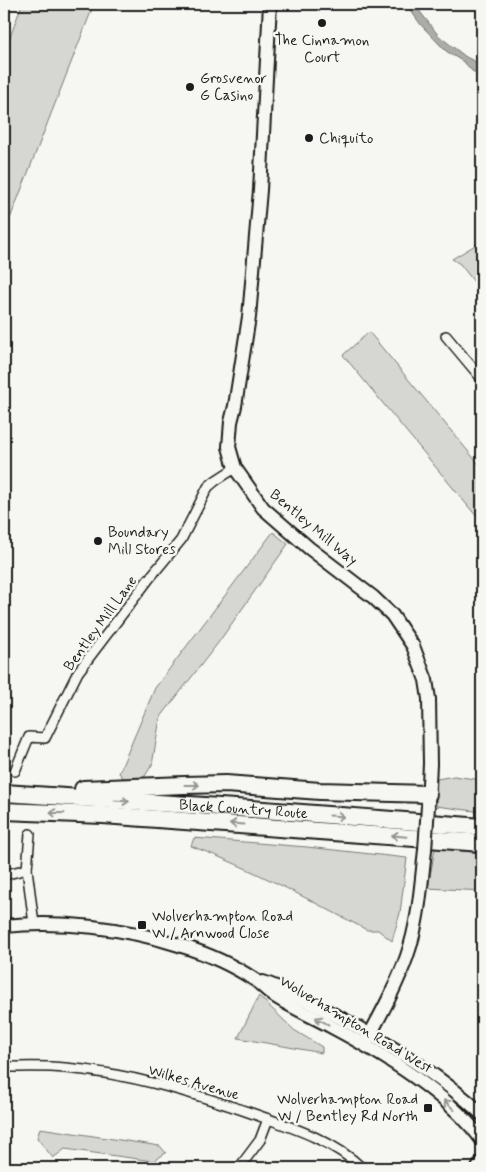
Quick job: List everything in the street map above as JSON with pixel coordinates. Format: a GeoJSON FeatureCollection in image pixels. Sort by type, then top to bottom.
{"type":"FeatureCollection","features":[{"type":"Feature","properties":{"kind":"highway"},"geometry":{"type":"LineString","coordinates":[[4,793],[184,784],[226,784],[428,800]]}},
{"type":"Feature","properties":{"kind":"highway","name":"Black Country Route"},"geometry":{"type":"LineString","coordinates":[[4,793],[251,809],[482,827]]}},
{"type":"Feature","properties":{"kind":"highway","name":"Black Country Route"},"geometry":{"type":"LineString","coordinates":[[4,811],[103,814],[482,843]]}},
{"type":"Feature","properties":{"kind":"main road","name":"Bentley Mill Way"},"geometry":{"type":"LineString","coordinates":[[270,4],[260,181],[249,317],[229,435],[229,447],[235,468],[263,508],[309,548],[392,614],[413,646],[426,680],[429,699],[430,764],[425,850],[421,890],[412,940],[402,969],[367,1040]]}},
{"type":"Feature","properties":{"kind":"main road","name":"Wolverhampton Road West"},"geometry":{"type":"LineString","coordinates":[[4,926],[52,923],[88,927],[157,939],[214,959],[254,979],[280,988],[367,1040],[430,1071],[482,1114]]}},
{"type":"Feature","properties":{"kind":"main road","name":"Wolverhampton Road West"},"geometry":{"type":"LineString","coordinates":[[367,1040],[437,1094],[482,1140]]}},
{"type":"Feature","properties":{"kind":"main road"},"geometry":{"type":"LineString","coordinates":[[478,1168],[482,1162]]}},
{"type":"Feature","properties":{"kind":"street"},"geometry":{"type":"LineString","coordinates":[[446,336],[482,379]]}},
{"type":"Feature","properties":{"kind":"street","name":"Bentley Mill Lane"},"geometry":{"type":"LineString","coordinates":[[15,771],[30,738],[44,738],[78,672],[181,540],[208,487],[235,468]]}},
{"type":"Feature","properties":{"kind":"street"},"geometry":{"type":"LineString","coordinates":[[30,834],[27,869],[34,924]]}},
{"type":"Feature","properties":{"kind":"street"},"geometry":{"type":"LineString","coordinates":[[4,875],[27,869]]}},
{"type":"Feature","properties":{"kind":"street","name":"Wilkes Avenue"},"geometry":{"type":"LineString","coordinates":[[4,1067],[65,1068],[124,1076],[198,1094],[323,1140],[362,1168]]}},
{"type":"Feature","properties":{"kind":"street"},"geometry":{"type":"LineString","coordinates":[[239,1168],[260,1140],[268,1119]]}},
{"type":"Feature","properties":{"kind":"shaded area"},"geometry":{"type":"Polygon","coordinates":[[[22,4],[94,4],[4,234],[4,54],[22,4]]]}},
{"type":"Feature","properties":{"kind":"shaded area"},"geometry":{"type":"Polygon","coordinates":[[[406,4],[414,4],[439,36],[466,57],[482,65],[482,76],[472,71],[465,63],[446,51],[421,25],[406,4]]]}},
{"type":"Feature","properties":{"kind":"shaded area"},"geometry":{"type":"Polygon","coordinates":[[[482,241],[482,292],[460,264],[452,259],[482,241]]]}},
{"type":"Feature","properties":{"kind":"shaded area"},"geometry":{"type":"Polygon","coordinates":[[[369,332],[482,468],[482,523],[343,355],[369,332]]]}},
{"type":"Feature","properties":{"kind":"shaded area"},"geometry":{"type":"Polygon","coordinates":[[[273,532],[288,544],[218,643],[160,718],[152,765],[143,779],[123,778],[119,773],[155,688],[273,532]]]}},
{"type":"Feature","properties":{"kind":"shaded area"},"geometry":{"type":"Polygon","coordinates":[[[454,776],[482,780],[482,812],[436,806],[437,779],[454,776]]]}},
{"type":"Feature","properties":{"kind":"shaded area"},"geometry":{"type":"Polygon","coordinates":[[[194,838],[307,847],[407,858],[400,913],[392,941],[378,930],[367,930],[258,874],[191,846],[194,838]]]}},
{"type":"Feature","properties":{"kind":"shaded area"},"geometry":{"type":"Polygon","coordinates":[[[435,848],[482,853],[482,891],[428,888],[435,848]]]}},
{"type":"Feature","properties":{"kind":"shaded area"},"geometry":{"type":"Polygon","coordinates":[[[259,996],[294,1030],[322,1047],[322,1053],[238,1038],[259,996]]]}},
{"type":"Feature","properties":{"kind":"shaded area"},"geometry":{"type":"Polygon","coordinates":[[[40,1128],[160,1146],[166,1153],[153,1161],[65,1149],[53,1158],[37,1138],[40,1128]]]}},
{"type":"Feature","properties":{"kind":"place","name":"The Cinnamon Court"},"geometry":{"type":"Point","coordinates":[322,23]}},
{"type":"Feature","properties":{"kind":"place","name":"Grosvenor G Casino"},"geometry":{"type":"Point","coordinates":[190,87]}},
{"type":"Feature","properties":{"kind":"place","name":"Chiquito"},"geometry":{"type":"Point","coordinates":[309,138]}},
{"type":"Feature","properties":{"kind":"place","name":"Boundary Mill Stores"},"geometry":{"type":"Point","coordinates":[98,541]}},
{"type":"Feature","properties":{"kind":"place","name":"Wolverhampton Road W / Arnwood Close"},"geometry":{"type":"Point","coordinates":[142,925]}},
{"type":"Feature","properties":{"kind":"place","name":"Wolverhampton Road W / Bentley Rd North"},"geometry":{"type":"Point","coordinates":[428,1108]}}]}
